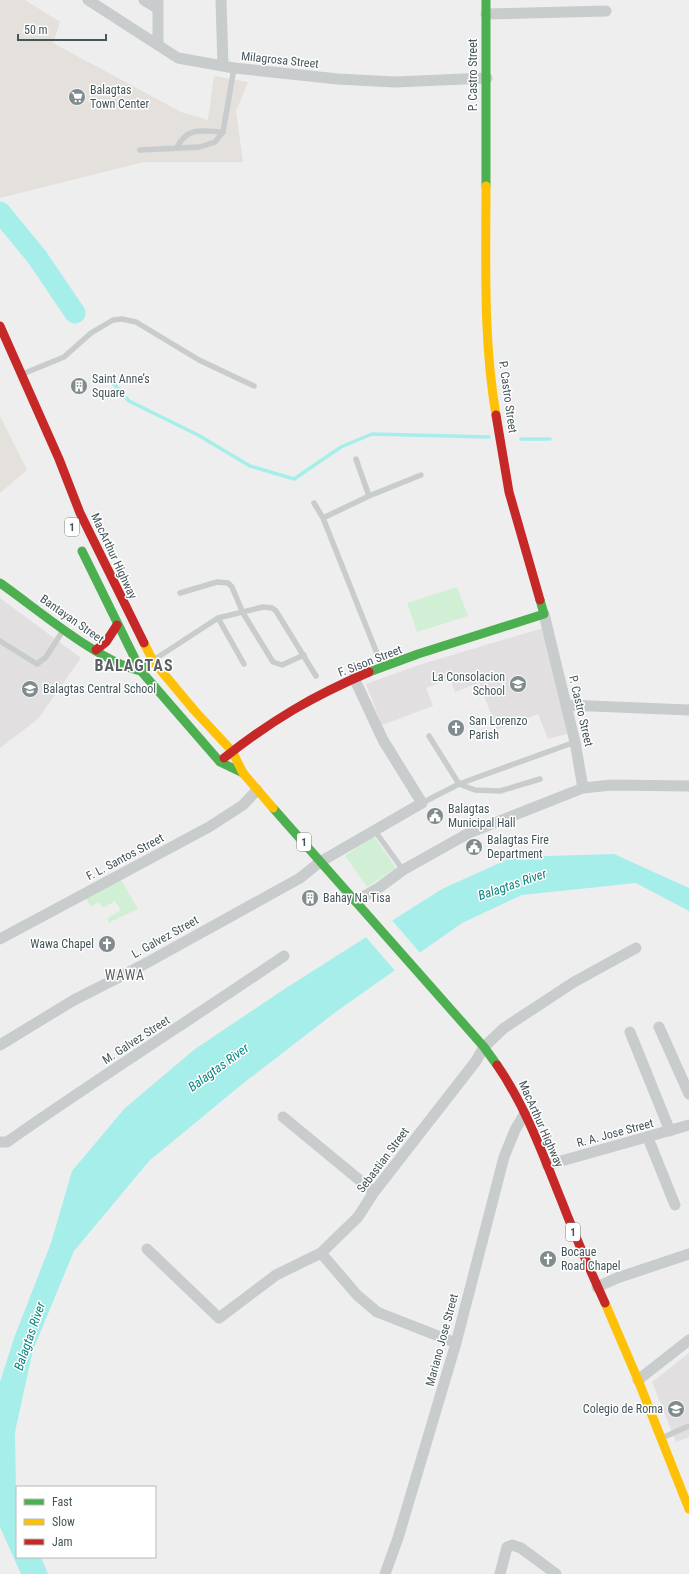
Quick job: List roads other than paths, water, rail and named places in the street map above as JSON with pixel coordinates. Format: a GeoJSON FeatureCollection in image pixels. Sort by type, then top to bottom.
{"type":"FeatureCollection","features":[{"type":"Feature","properties":{"kind":"main road","name":"P. Castro Street"},"geometry":{"type":"LineString","coordinates":[[486,0],[486,231],[490,382],[509,492],[544,614]]}},
{"type":"Feature","properties":{"kind":"main road","name":"MacArthur Highway"},"geometry":{"type":"LineString","coordinates":[[0,326],[19,376],[59,459],[80,513],[153,661],[194,710],[232,751],[243,773],[257,790],[484,1047],[508,1081],[525,1113],[597,1287],[638,1380],[689,1509]]}},
{"type":"Feature","properties":{"kind":"main road","name":"MacArthur Highway"},"geometry":{"type":"LineString","coordinates":[[79,544],[117,625],[142,671],[220,762],[243,773]]}},
{"type":"Feature","properties":{"kind":"main road","name":"Bantayan Street"},"geometry":{"type":"LineString","coordinates":[[1,586],[96,650],[133,671],[142,671]]}},
{"type":"Feature","properties":{"kind":"main road","name":"F. Sison Street"},"geometry":{"type":"LineString","coordinates":[[220,762],[246,739],[279,717],[354,678],[544,614]]}},
{"type":"Feature","properties":{"kind":"main road"},"geometry":{"type":"LineString","coordinates":[[96,650],[106,642],[117,625]]}},
{"type":"Feature","properties":{"kind":"main road"},"geometry":{"type":"LineString","coordinates":[[142,671],[153,661]]}},
{"type":"Feature","properties":{"kind":"street","name":"Milagrosa Street"},"geometry":{"type":"LineString","coordinates":[[88,0],[178,58],[234,68],[338,79],[395,82],[487,78]]}},
{"type":"Feature","properties":{"kind":"street"},"geometry":{"type":"LineString","coordinates":[[144,0],[157,4],[158,45]]}},
{"type":"Feature","properties":{"kind":"street"},"geometry":{"type":"LineString","coordinates":[[221,0],[223,65]]}},
{"type":"Feature","properties":{"kind":"street"},"geometry":{"type":"LineString","coordinates":[[486,14],[606,11]]}},
{"type":"Feature","properties":{"kind":"street","name":"P. Castro Street"},"geometry":{"type":"LineString","coordinates":[[544,614],[567,705],[583,788]]}},
{"type":"Feature","properties":{"kind":"street"},"geometry":{"type":"LineString","coordinates":[[354,678],[383,740],[422,803]]}},
{"type":"Feature","properties":{"kind":"street"},"geometry":{"type":"LineString","coordinates":[[567,705],[689,710]]}},
{"type":"Feature","properties":{"kind":"street"},"geometry":{"type":"LineString","coordinates":[[356,901],[380,887],[402,870],[469,833],[583,788],[611,785],[689,786]]}},
{"type":"Feature","properties":{"kind":"street","name":"F. L. Santos Street"},"geometry":{"type":"LineString","coordinates":[[0,939],[209,827],[243,805],[257,790]]}},
{"type":"Feature","properties":{"kind":"street","name":"L. Galvez Street"},"geometry":{"type":"LineString","coordinates":[[0,1045],[74,1000],[141,966],[300,878],[320,862],[376,831],[422,803]]}},
{"type":"Feature","properties":{"kind":"street","name":"Sebastian Street"},"geometry":{"type":"LineString","coordinates":[[147,1249],[218,1318],[276,1275],[321,1253],[358,1217],[374,1192],[476,1061],[484,1047],[504,1028],[567,986],[636,948]]}},
{"type":"Feature","properties":{"kind":"street","name":"M. Galvez Street"},"geometry":{"type":"LineString","coordinates":[[0,1142],[7,1142],[74,1095],[161,1040],[284,956]]}},
{"type":"Feature","properties":{"kind":"street"},"geometry":{"type":"LineString","coordinates":[[659,1027],[689,1094]]}},
{"type":"Feature","properties":{"kind":"street"},"geometry":{"type":"LineString","coordinates":[[630,1032],[670,1132]]}},
{"type":"Feature","properties":{"kind":"street","name":"Mariano Jose Street"},"geometry":{"type":"LineString","coordinates":[[385,1574],[398,1538],[456,1343],[504,1157],[515,1130],[525,1113]]}},
{"type":"Feature","properties":{"kind":"street"},"geometry":{"type":"LineString","coordinates":[[283,1117],[374,1192]]}},
{"type":"Feature","properties":{"kind":"street","name":"R. A. Jose Street"},"geometry":{"type":"LineString","coordinates":[[547,1165],[670,1132],[689,1125]]}},
{"type":"Feature","properties":{"kind":"street"},"geometry":{"type":"LineString","coordinates":[[648,1138],[675,1205]]}},
{"type":"Feature","properties":{"kind":"street"},"geometry":{"type":"LineString","coordinates":[[321,1253],[357,1295],[377,1312],[456,1343]]}},
{"type":"Feature","properties":{"kind":"street"},"geometry":{"type":"LineString","coordinates":[[597,1287],[617,1278],[689,1254]]}},
{"type":"Feature","properties":{"kind":"street"},"geometry":{"type":"LineString","coordinates":[[638,1380],[689,1340]]}},
{"type":"Feature","properties":{"kind":"street"},"geometry":{"type":"LineString","coordinates":[[500,1574],[507,1547],[512,1545],[521,1548],[556,1574]]}},
{"type":"Feature","properties":{"kind":"lane"},"geometry":{"type":"LineString","coordinates":[[140,150],[200,147],[216,142],[222,132],[234,68]]}},
{"type":"Feature","properties":{"kind":"lane"},"geometry":{"type":"LineString","coordinates":[[177,147],[182,138],[193,131],[222,132]]}},
{"type":"Feature","properties":{"kind":"lane"},"geometry":{"type":"LineString","coordinates":[[19,376],[64,357],[81,340],[91,333],[113,320],[122,319],[136,322],[199,360],[254,386]]}},
{"type":"Feature","properties":{"kind":"lane"},"geometry":{"type":"LineString","coordinates":[[356,459],[369,496]]}},
{"type":"Feature","properties":{"kind":"lane"},"geometry":{"type":"LineString","coordinates":[[323,518],[369,496],[421,474]]}},
{"type":"Feature","properties":{"kind":"lane"},"geometry":{"type":"LineString","coordinates":[[314,502],[323,518],[382,668]]}},
{"type":"Feature","properties":{"kind":"lane"},"geometry":{"type":"LineString","coordinates":[[180,593],[217,582],[224,582],[232,587],[242,612],[273,662],[282,665],[304,655]]}},
{"type":"Feature","properties":{"kind":"lane"},"geometry":{"type":"LineString","coordinates":[[153,661],[218,618],[263,607],[272,608],[276,612],[316,676]]}},
{"type":"Feature","properties":{"kind":"lane"},"geometry":{"type":"LineString","coordinates":[[218,618],[244,664]]}},
{"type":"Feature","properties":{"kind":"lane"},"geometry":{"type":"LineString","coordinates":[[0,641],[37,664],[46,657],[64,628]]}},
{"type":"Feature","properties":{"kind":"lane"},"geometry":{"type":"LineString","coordinates":[[429,736],[459,784],[475,790],[500,791],[540,779]]}},
{"type":"Feature","properties":{"kind":"lane"},"geometry":{"type":"LineString","coordinates":[[422,803],[459,784],[575,742]]}},
{"type":"Feature","properties":{"kind":"lane"},"geometry":{"type":"LineString","coordinates":[[376,831],[402,870]]}},
{"type":"Feature","properties":{"kind":"lane"},"geometry":{"type":"LineString","coordinates":[[660,1438],[689,1426]]}},
{"type":"Feature","properties":{"kind":"water","name":"Balagtas River"},"geometry":{"type":"Polygon","coordinates":[[[614,854],[689,888],[689,911],[636,883],[522,895],[462,923],[337,1011],[241,1085],[149,1161],[74,1251],[33,1350],[15,1432],[16,1558],[41,1558],[48,1574],[21,1574],[0,1527],[0,1382],[14,1338],[51,1243],[72,1171],[125,1108],[195,1049],[286,988],[442,889],[513,857],[614,854]]]}},
{"type":"Feature","properties":{"kind":"waterway"},"geometry":{"type":"LineString","coordinates":[[0,212],[37,257],[75,313]]}},
{"type":"Feature","properties":{"kind":"waterway"},"geometry":{"type":"LineString","coordinates":[[106,375],[129,401],[198,435],[250,466],[294,479],[341,447],[372,434],[489,437]]}},
{"type":"Feature","properties":{"kind":"waterway"},"geometry":{"type":"LineString","coordinates":[[521,439],[550,439]]}},
{"type":"Feature","properties":{"kind":"place","name":"Balagtas Town Center"},"geometry":{"type":"Point","coordinates":[77,97]}},
{"type":"Feature","properties":{"kind":"place","name":"Saint Anne’s Square"},"geometry":{"type":"Point","coordinates":[79,386]}},
{"type":"Feature","properties":{"kind":"place","name":"La Consolacion School"},"geometry":{"type":"Point","coordinates":[518,684]}},
{"type":"Feature","properties":{"kind":"place","name":"Balagtas Central School"},"geometry":{"type":"Point","coordinates":[30,689]}},
{"type":"Feature","properties":{"kind":"place","name":"San Lorenzo Parish"},"geometry":{"type":"Point","coordinates":[456,728]}},
{"type":"Feature","properties":{"kind":"place","name":"Balagtas Municipal Hall"},"geometry":{"type":"Point","coordinates":[435,816]}},
{"type":"Feature","properties":{"kind":"place","name":"Balagtas Fire Department"},"geometry":{"type":"Point","coordinates":[474,847]}},
{"type":"Feature","properties":{"kind":"place","name":"Bahay Na Tisa"},"geometry":{"type":"Point","coordinates":[310,898]}},
{"type":"Feature","properties":{"kind":"place","name":"Wawa Chapel"},"geometry":{"type":"Point","coordinates":[107,944]}},
{"type":"Feature","properties":{"kind":"place","name":"Bocaue Road Chapel"},"geometry":{"type":"Point","coordinates":[548,1259]}},
{"type":"Feature","properties":{"kind":"place","name":"Colegio de Roma"},"geometry":{"type":"Point","coordinates":[676,1409]}},
{"type":"Feature","properties":{"kind":"district","name":"BALAGTAS"},"geometry":{"type":"Point","coordinates":[134,665]}},
{"type":"Feature","properties":{"kind":"district","name":"WAWA"},"geometry":{"type":"Point","coordinates":[125,975]}}]}
